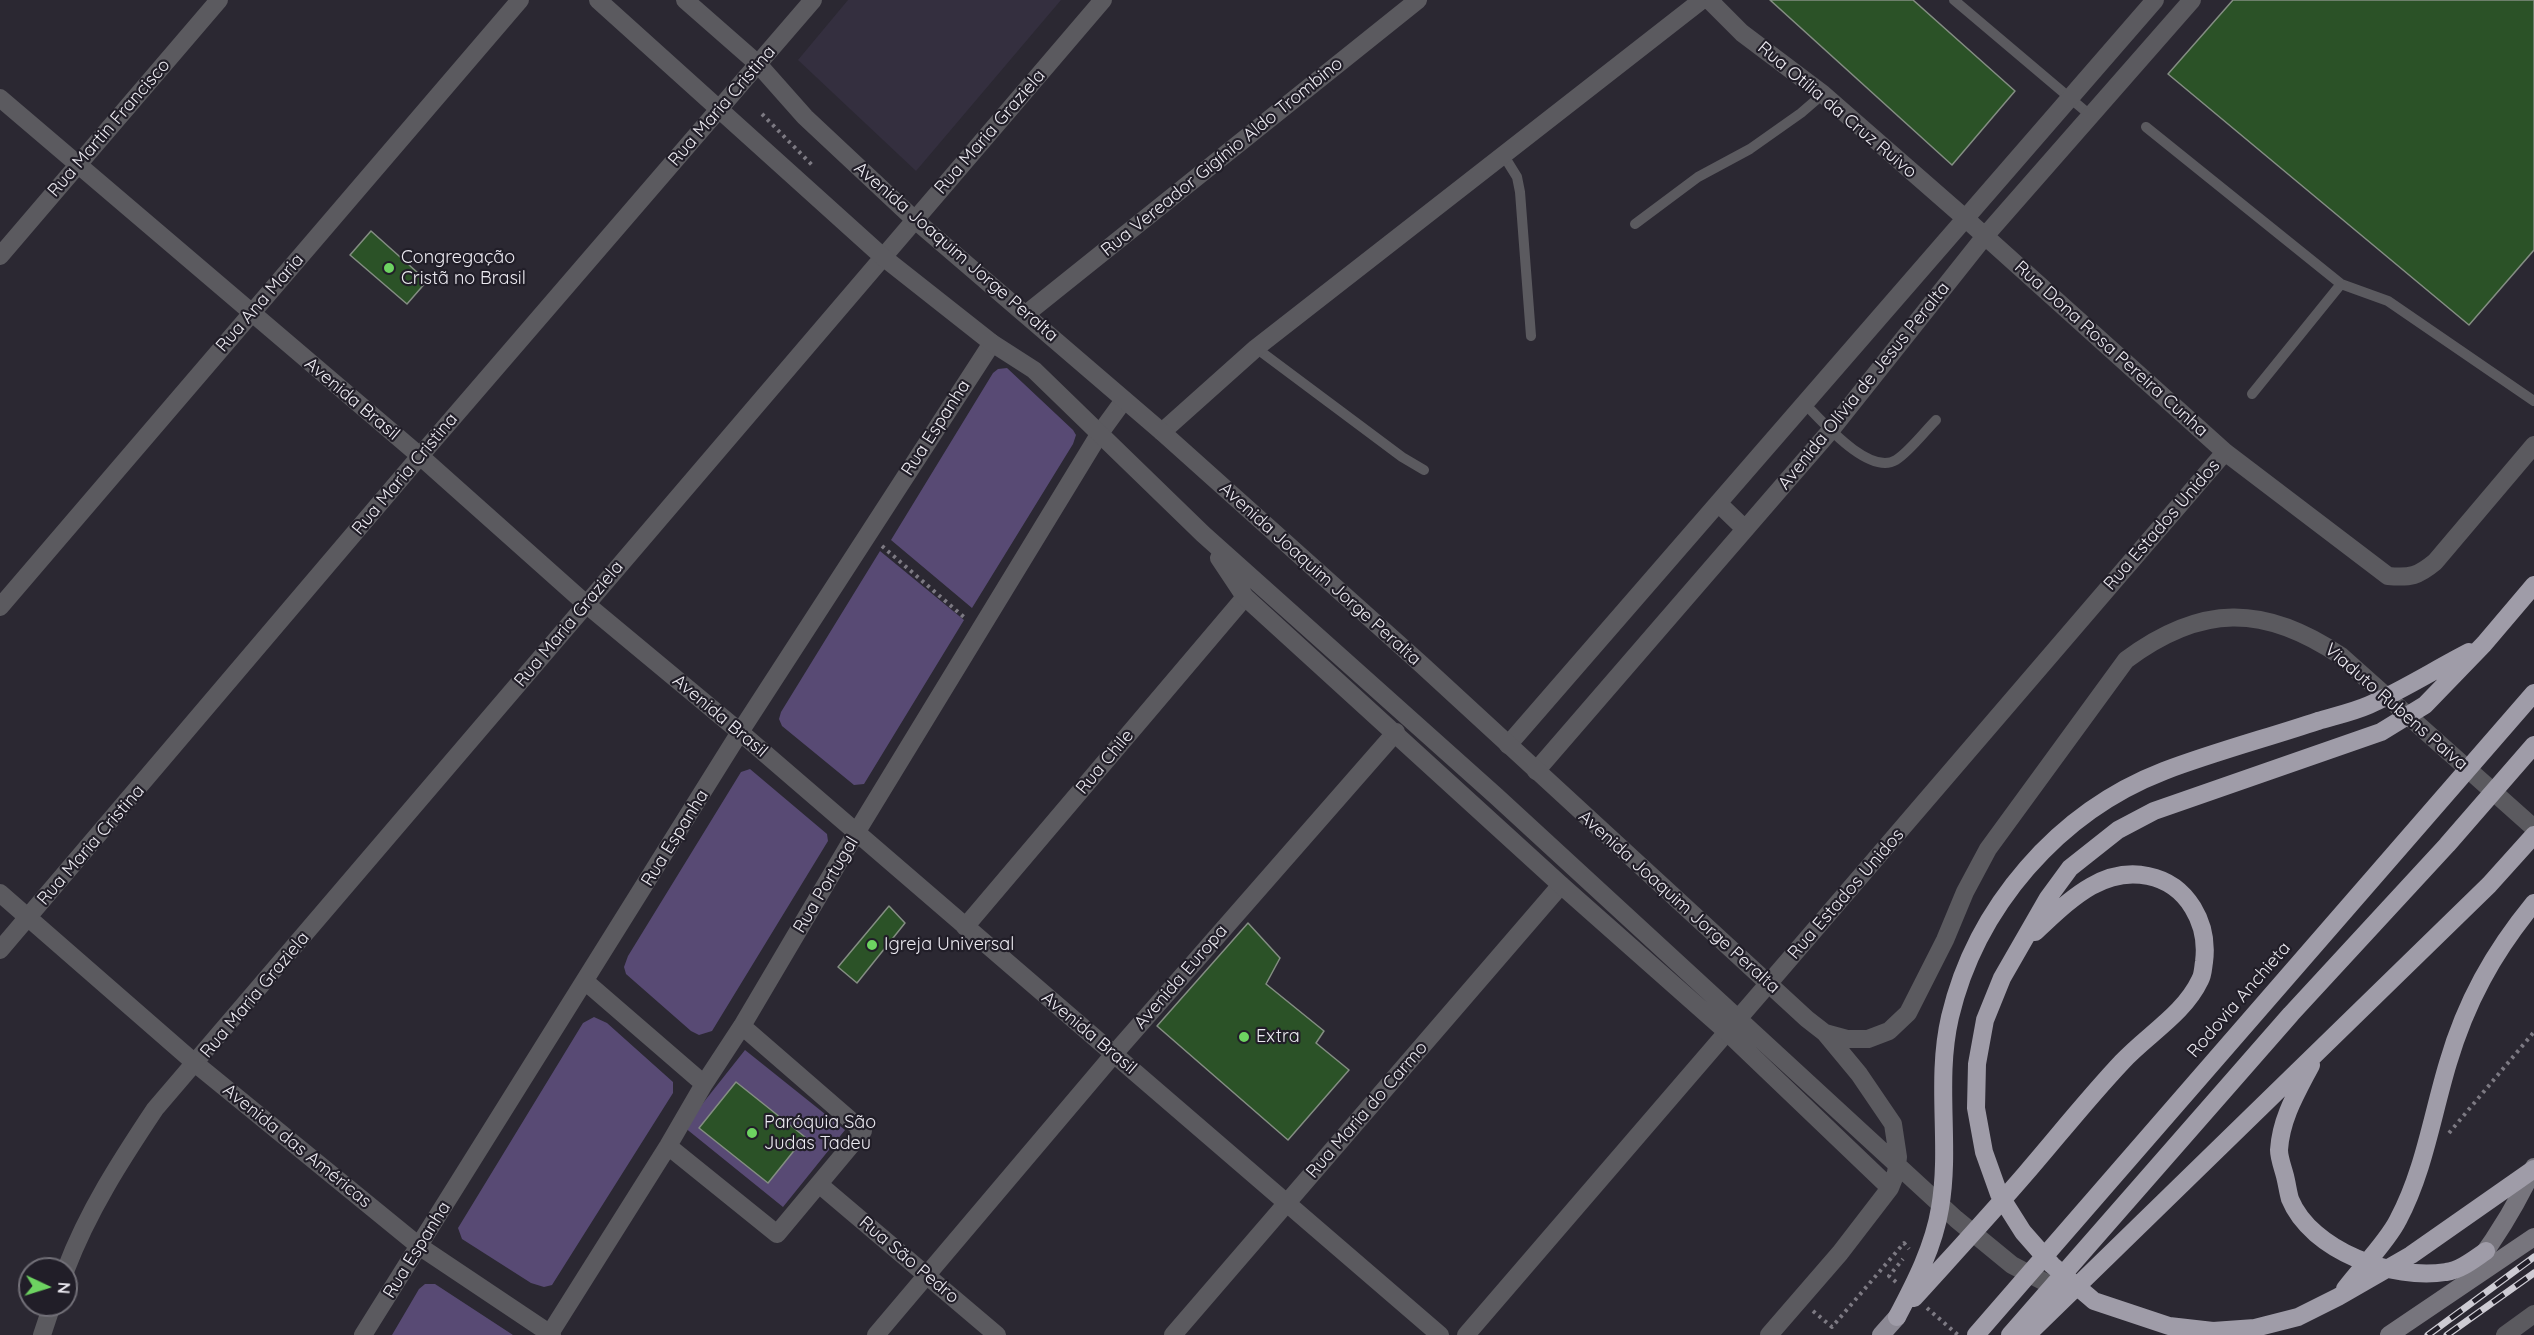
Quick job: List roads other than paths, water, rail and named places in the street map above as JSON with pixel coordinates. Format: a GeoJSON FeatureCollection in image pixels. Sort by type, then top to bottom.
{"type":"FeatureCollection","features":[{"type":"Feature","properties":{"kind":"highway"},"geometry":{"type":"LineString","coordinates":[[2534,585],[2484,644],[2425,705],[2381,732],[2154,811],[2118,830],[2070,868],[2048,898],[2002,978],[1985,1020],[1977,1064],[1976,1108],[1984,1152],[1999,1194],[2022,1232],[2052,1265],[2094,1301],[2169,1326],[2213,1331],[2255,1328],[2298,1317],[2338,1298],[2411,1255],[2534,1168]]}},
{"type":"Feature","properties":{"kind":"highway"},"geometry":{"type":"LineString","coordinates":[[1897,1317],[1916,1280],[1930,1245],[1940,1208],[1943,1169],[1942,1092],[1944,1055],[1950,1017],[1975,946],[1993,913],[2014,882],[2067,828],[2097,806],[2129,787],[2163,771],[2369,705],[2484,644]]}},
{"type":"Feature","properties":{"kind":"highway","name":"Rodovia Anchieta"},"geometry":{"type":"LineString","coordinates":[[1976,1335],[2534,693]]}},
{"type":"Feature","properties":{"kind":"highway"},"geometry":{"type":"LineString","coordinates":[[2010,1335],[2291,1014],[2534,745]]}},
{"type":"Feature","properties":{"kind":"highway"},"geometry":{"type":"LineString","coordinates":[[2027,1335],[2489,885],[2534,835]]}},
{"type":"Feature","properties":{"kind":"highway"},"geometry":{"type":"LineString","coordinates":[[1897,1317],[2123,1061],[2186,1002],[2201,979],[2205,953],[2203,930],[2186,896],[2167,883],[2148,876],[2127,874],[2106,878],[2084,890],[2023,942]]}},
{"type":"Feature","properties":{"kind":"highway"},"geometry":{"type":"LineString","coordinates":[[2338,1298],[2397,1223],[2415,1185],[2448,1063],[2464,1016],[2484,972],[2534,903]]}},
{"type":"Feature","properties":{"kind":"highway"},"geometry":{"type":"LineString","coordinates":[[2318,1050],[2285,1115],[2279,1152],[2290,1200],[2309,1226],[2335,1248],[2350,1257],[2374,1266],[2413,1272],[2448,1272],[2465,1265],[2486,1251]]}},
{"type":"Feature","properties":{"kind":"main road"},"geometry":{"type":"LineString","coordinates":[[2455,1290],[2486,1251],[2517,1205],[2534,1168]]}},
{"type":"Feature","properties":{"kind":"main road"},"geometry":{"type":"LineString","coordinates":[[2389,1335],[2534,1237]]}},
{"type":"Feature","properties":{"kind":"main road"},"geometry":{"type":"LineString","coordinates":[[2448,1272],[2454,1276],[2455,1290]]}},
{"type":"Feature","properties":{"kind":"main road"},"geometry":{"type":"LineString","coordinates":[[1881,1335],[1897,1317]]}},
{"type":"Feature","properties":{"kind":"street","name":"Rua Martin Francisco"},"geometry":{"type":"LineString","coordinates":[[0,255],[219,0]]}},
{"type":"Feature","properties":{"kind":"street","name":"Rua Ana Maria"},"geometry":{"type":"LineString","coordinates":[[0,607],[520,0]]}},
{"type":"Feature","properties":{"kind":"street"},"geometry":{"type":"LineString","coordinates":[[598,0],[883,257],[992,344],[1034,370],[1203,534],[1496,796],[1956,1219],[2012,1265],[2063,1292],[2094,1301]]}},
{"type":"Feature","properties":{"kind":"street","name":"Avenida Joaquim Jorge Peralta"},"geometry":{"type":"LineString","coordinates":[[686,0],[758,64],[805,117],[915,220],[1162,432],[1825,1033],[1847,1039],[1868,1039],[1888,1031],[1908,1013],[1945,940]]}},
{"type":"Feature","properties":{"kind":"street","name":"Rua Maria Cristina"},"geometry":{"type":"LineString","coordinates":[[0,950],[420,456],[813,0]]}},
{"type":"Feature","properties":{"kind":"street","name":"Rua Maria Graziela"},"geometry":{"type":"LineString","coordinates":[[70,1257],[111,1176],[155,1109],[196,1064],[1103,0]]}},
{"type":"Feature","properties":{"kind":"street"},"geometry":{"type":"LineString","coordinates":[[1162,432],[1256,348],[1702,0]]}},
{"type":"Feature","properties":{"kind":"street","name":"Rua Otília da Cruz Ruivo"},"geometry":{"type":"LineString","coordinates":[[1709,0],[1742,33],[1823,94],[1966,219]]}},
{"type":"Feature","properties":{"kind":"street","name":"Avenida Olívia de Jesus Peralta"},"geometry":{"type":"LineString","coordinates":[[1508,745],[2155,0]]}},
{"type":"Feature","properties":{"kind":"street","name":"Avenida Olívia de Jesus Peralta"},"geometry":{"type":"LineString","coordinates":[[1536,771],[1831,430],[1985,236],[2192,0]]}},
{"type":"Feature","properties":{"kind":"street","name":"Rua Vereador Gigínio Aldo Trombino"},"geometry":{"type":"LineString","coordinates":[[1026,314],[1413,1]]}},
{"type":"Feature","properties":{"kind":"street","name":"Avenida Brasil"},"geometry":{"type":"LineString","coordinates":[[0,98],[420,456],[586,604],[740,732],[1440,1335]]}},
{"type":"Feature","properties":{"kind":"street","name":"Rua Dona Rosa Pereira Cunha"},"geometry":{"type":"LineString","coordinates":[[1966,219],[2225,452],[2388,576],[2404,577],[2420,574],[2435,562],[2534,445]]}},
{"type":"Feature","properties":{"kind":"street","name":"Rua Espanha"},"geometry":{"type":"LineString","coordinates":[[363,1335],[586,982],[740,732],[992,344]]}},
{"type":"Feature","properties":{"kind":"street","name":"Rua Portugal"},"geometry":{"type":"LineString","coordinates":[[550,1334],[742,1026],[856,833],[1100,433],[1124,400]]}},
{"type":"Feature","properties":{"kind":"street","name":"Rua Estados Unidos"},"geometry":{"type":"LineString","coordinates":[[1466,1335],[2225,452]]}},
{"type":"Feature","properties":{"kind":"street"},"geometry":{"type":"LineString","coordinates":[[1718,503],[1745,529]]}},
{"type":"Feature","properties":{"kind":"street"},"geometry":{"type":"LineString","coordinates":[[1203,534],[1245,597],[1396,732],[1561,885],[1727,1032],[1890,1188]]}},
{"type":"Feature","properties":{"kind":"street","name":"Rua Chile"},"geometry":{"type":"LineString","coordinates":[[965,927],[1245,597]]}},
{"type":"Feature","properties":{"kind":"street","name":"Viaduto Rubens Paiva"},"geometry":{"type":"LineString","coordinates":[[1945,940],[1965,892],[1988,849],[2126,660],[2150,643],[2182,627],[2209,620],[2246,617],[2281,623],[2313,637],[2341,656],[2534,828]]}},
{"type":"Feature","properties":{"kind":"street","name":"Avenida Europa"},"geometry":{"type":"LineString","coordinates":[[876,1335],[1114,1054],[1396,732]]}},
{"type":"Feature","properties":{"kind":"street","name":"Rua Maria do Carmo"},"geometry":{"type":"LineString","coordinates":[[1173,1335],[1561,885]]}},
{"type":"Feature","properties":{"kind":"street","name":"Avenida das Américas"},"geometry":{"type":"LineString","coordinates":[[0,893],[196,1064],[419,1246],[550,1334]]}},
{"type":"Feature","properties":{"kind":"street"},"geometry":{"type":"LineString","coordinates":[[586,982],[704,1084]]}},
{"type":"Feature","properties":{"kind":"street"},"geometry":{"type":"LineString","coordinates":[[668,1146],[777,1234],[863,1131],[742,1026]]}},
{"type":"Feature","properties":{"kind":"street"},"geometry":{"type":"LineString","coordinates":[[1770,1335],[1840,1253],[1890,1188],[1896,1173],[1898,1156],[1893,1124],[1859,1074],[1825,1033]]}},
{"type":"Feature","properties":{"kind":"street","name":"Rua São Pedro"},"geometry":{"type":"LineString","coordinates":[[820,1185],[998,1335]]}},
{"type":"Feature","properties":{"kind":"street"},"geometry":{"type":"LineString","coordinates":[[2505,1335],[2534,1314]]}},
{"type":"Feature","properties":{"kind":"street"},"geometry":{"type":"LineString","coordinates":[[42,1335],[48,1317]]}},
{"type":"Feature","properties":{"kind":"lane"},"geometry":{"type":"LineString","coordinates":[[1953,0],[2090,115]]}},
{"type":"Feature","properties":{"kind":"lane"},"geometry":{"type":"LineString","coordinates":[[1635,224],[1698,177],[1750,149],[1801,113],[1823,94]]}},
{"type":"Feature","properties":{"kind":"lane"},"geometry":{"type":"LineString","coordinates":[[2146,127],[2341,284],[2388,301],[2534,400]]}},
{"type":"Feature","properties":{"kind":"lane"},"geometry":{"type":"LineString","coordinates":[[1504,156],[1517,177],[1520,192],[1531,336]]}},
{"type":"Feature","properties":{"kind":"lane"},"geometry":{"type":"LineString","coordinates":[[2252,394],[2341,284]]}},
{"type":"Feature","properties":{"kind":"lane"},"geometry":{"type":"LineString","coordinates":[[1256,348],[1402,457],[1424,470]]}},
{"type":"Feature","properties":{"kind":"lane"},"geometry":{"type":"LineString","coordinates":[[1805,404],[1831,430],[1870,461],[1884,464],[1897,460],[1936,420]]}},
{"type":"Feature","properties":{"kind":"railway"},"geometry":{"type":"LineString","coordinates":[[2428,1335],[2534,1257]]}},
{"type":"Feature","properties":{"kind":"railway"},"geometry":{"type":"LineString","coordinates":[[2447,1335],[2534,1273]]}},
{"type":"Feature","properties":{"kind":"place","name":"Congregação Cristã no Brasil"},"geometry":{"type":"Point","coordinates":[389,268]}},
{"type":"Feature","properties":{"kind":"place","name":"Igreja Universal"},"geometry":{"type":"Point","coordinates":[872,945]}},
{"type":"Feature","properties":{"kind":"place","name":"Extra"},"geometry":{"type":"Point","coordinates":[1244,1037]}},
{"type":"Feature","properties":{"kind":"place","name":"Paróquia São Judas Tadeu"},"geometry":{"type":"Point","coordinates":[752,1133]}}]}
